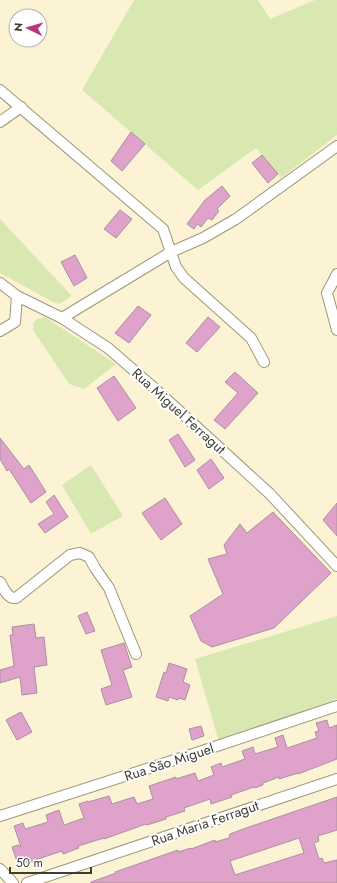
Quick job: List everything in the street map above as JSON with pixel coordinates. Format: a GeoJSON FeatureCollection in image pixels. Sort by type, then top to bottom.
{"type":"FeatureCollection","features":[{"type":"Feature","properties":{"kind":"street"},"geometry":{"type":"LineString","coordinates":[[0,90],[163,229],[176,267],[184,278],[251,338],[264,362]]}},
{"type":"Feature","properties":{"kind":"street"},"geometry":{"type":"LineString","coordinates":[[0,122],[21,108]]}},
{"type":"Feature","properties":{"kind":"street"},"geometry":{"type":"LineString","coordinates":[[62,318],[171,252],[203,238],[236,219],[337,146]]}},
{"type":"Feature","properties":{"kind":"street"},"geometry":{"type":"LineString","coordinates":[[337,274],[327,293],[337,330]]}},
{"type":"Feature","properties":{"kind":"street","name":"Rua Miguel Ferragut"},"geometry":{"type":"LineString","coordinates":[[0,283],[17,296],[62,318],[108,348],[270,494],[337,566]]}},
{"type":"Feature","properties":{"kind":"street"},"geometry":{"type":"LineString","coordinates":[[0,331],[15,322],[17,296]]}},
{"type":"Feature","properties":{"kind":"street"},"geometry":{"type":"LineString","coordinates":[[0,582],[9,596],[16,598],[70,555],[80,553],[89,557],[109,588],[136,654]]}},
{"type":"Feature","properties":{"kind":"street","name":"Rua São Miguel"},"geometry":{"type":"LineString","coordinates":[[0,816],[337,706]]}},
{"type":"Feature","properties":{"kind":"street","name":"Rua Maria Ferragut"},"geometry":{"type":"LineString","coordinates":[[27,883],[337,779]]}},
{"type":"Feature","properties":{"kind":"street"},"geometry":{"type":"LineString","coordinates":[[0,869],[13,883]]}},
{"type":"Feature","properties":{"kind":"green space"},"geometry":{"type":"Polygon","coordinates":[[[134,0],[258,0],[270,19],[315,0],[337,0],[337,135],[281,178],[256,148],[198,190],[82,90],[134,0]]]}},
{"type":"Feature","properties":{"kind":"green space"},"geometry":{"type":"Polygon","coordinates":[[[0,219],[72,296],[59,304],[0,273],[0,219]]]}},
{"type":"Feature","properties":{"kind":"green space"},"geometry":{"type":"Polygon","coordinates":[[[45,317],[116,364],[84,389],[69,384],[33,330],[33,323],[37,319],[45,317]]]}},
{"type":"Feature","properties":{"kind":"green space"},"geometry":{"type":"Polygon","coordinates":[[[91,465],[123,516],[91,534],[62,485],[91,465]]]}},
{"type":"Feature","properties":{"kind":"green space"},"geometry":{"type":"Polygon","coordinates":[[[337,616],[337,699],[219,742],[195,659],[337,616]]]}},
{"type":"Feature","properties":{"kind":"building"},"geometry":{"type":"Polygon","coordinates":[[[131,132],[145,144],[122,171],[111,161],[131,132]]]}},
{"type":"Feature","properties":{"kind":"building"},"geometry":{"type":"Polygon","coordinates":[[[262,155],[278,174],[268,183],[252,163],[262,155]]]}},
{"type":"Feature","properties":{"kind":"building"},"geometry":{"type":"Polygon","coordinates":[[[222,186],[230,196],[217,209],[219,211],[212,220],[208,218],[201,227],[197,224],[194,229],[187,224],[205,200],[222,186]]]}},
{"type":"Feature","properties":{"kind":"building"},"geometry":{"type":"Polygon","coordinates":[[[120,210],[132,219],[116,238],[104,229],[120,210]]]}},
{"type":"Feature","properties":{"kind":"building"},"geometry":{"type":"Polygon","coordinates":[[[75,255],[87,278],[74,286],[61,262],[75,255]]]}},
{"type":"Feature","properties":{"kind":"building"},"geometry":{"type":"Polygon","coordinates":[[[138,306],[151,315],[129,343],[115,333],[138,306]]]}},
{"type":"Feature","properties":{"kind":"building"},"geometry":{"type":"Polygon","coordinates":[[[208,317],[220,327],[197,352],[186,343],[208,317]]]}},
{"type":"Feature","properties":{"kind":"building"},"geometry":{"type":"Polygon","coordinates":[[[235,372],[258,393],[225,429],[214,420],[238,393],[225,382],[235,372]]]}},
{"type":"Feature","properties":{"kind":"building"},"geometry":{"type":"Polygon","coordinates":[[[114,376],[136,408],[118,421],[97,388],[114,376]]]}},
{"type":"Feature","properties":{"kind":"building"},"geometry":{"type":"Polygon","coordinates":[[[178,434],[195,460],[185,467],[169,440],[178,434]]]}},
{"type":"Feature","properties":{"kind":"building"},"geometry":{"type":"Polygon","coordinates":[[[0,438],[24,469],[29,465],[46,492],[31,503],[9,469],[7,471],[0,459],[0,438]]]}},
{"type":"Feature","properties":{"kind":"building"},"geometry":{"type":"Polygon","coordinates":[[[211,459],[224,478],[209,489],[197,470],[211,459]]]}},
{"type":"Feature","properties":{"kind":"building"},"geometry":{"type":"Polygon","coordinates":[[[54,495],[68,517],[45,533],[38,524],[54,514],[46,502],[54,495]]]}},
{"type":"Feature","properties":{"kind":"building"},"geometry":{"type":"Polygon","coordinates":[[[165,498],[182,524],[161,540],[142,513],[165,498]]]}},
{"type":"Feature","properties":{"kind":"building"},"geometry":{"type":"Polygon","coordinates":[[[337,503],[337,536],[323,520],[337,503]]]}},
{"type":"Feature","properties":{"kind":"building"},"geometry":{"type":"Polygon","coordinates":[[[273,512],[331,573],[274,628],[212,647],[201,641],[190,616],[223,594],[208,559],[227,554],[224,545],[240,524],[247,533],[273,512]]]}},
{"type":"Feature","properties":{"kind":"building"},"geometry":{"type":"Polygon","coordinates":[[[87,612],[95,631],[86,634],[78,616],[87,612]]]}},
{"type":"Feature","properties":{"kind":"building"},"geometry":{"type":"Polygon","coordinates":[[[34,624],[36,638],[44,637],[47,665],[34,667],[37,693],[22,695],[20,677],[0,683],[0,670],[14,666],[10,635],[13,635],[12,627],[34,624]]]}},
{"type":"Feature","properties":{"kind":"building"},"geometry":{"type":"Polygon","coordinates":[[[124,643],[132,667],[123,670],[132,697],[106,705],[101,689],[112,685],[101,650],[124,643]]]}},
{"type":"Feature","properties":{"kind":"building"},"geometry":{"type":"Polygon","coordinates":[[[169,663],[187,669],[183,682],[190,685],[185,700],[179,698],[178,700],[169,697],[168,701],[156,697],[164,672],[166,673],[169,663]]]}},
{"type":"Feature","properties":{"kind":"building"},"geometry":{"type":"Polygon","coordinates":[[[21,712],[32,732],[17,740],[6,720],[21,712]]]}},
{"type":"Feature","properties":{"kind":"building"},"geometry":{"type":"Polygon","coordinates":[[[327,720],[329,728],[337,725],[337,759],[298,774],[279,779],[279,777],[263,783],[263,785],[231,795],[232,797],[211,804],[210,799],[184,808],[185,811],[166,817],[166,819],[78,846],[79,848],[63,854],[62,851],[23,864],[22,862],[18,864],[12,847],[18,845],[21,847],[14,826],[23,823],[25,829],[48,822],[46,815],[59,810],[64,825],[84,818],[79,804],[109,796],[112,804],[134,797],[137,804],[153,799],[149,786],[176,777],[176,779],[195,773],[198,781],[214,775],[211,767],[221,763],[222,767],[245,759],[242,751],[253,747],[255,754],[278,747],[275,738],[283,735],[287,748],[317,738],[315,732],[319,731],[316,723],[327,720]]]}},
{"type":"Feature","properties":{"kind":"building"},"geometry":{"type":"Polygon","coordinates":[[[201,726],[204,736],[192,740],[189,729],[201,726]]]}},
{"type":"Feature","properties":{"kind":"building"},"geometry":{"type":"Polygon","coordinates":[[[337,797],[337,830],[318,836],[319,841],[314,843],[319,859],[322,858],[324,863],[337,860],[337,883],[91,883],[116,873],[115,872],[178,850],[178,852],[191,849],[215,840],[215,842],[229,838],[230,834],[337,797]],[[299,838],[230,861],[235,875],[304,853],[299,838]]]}}]}
